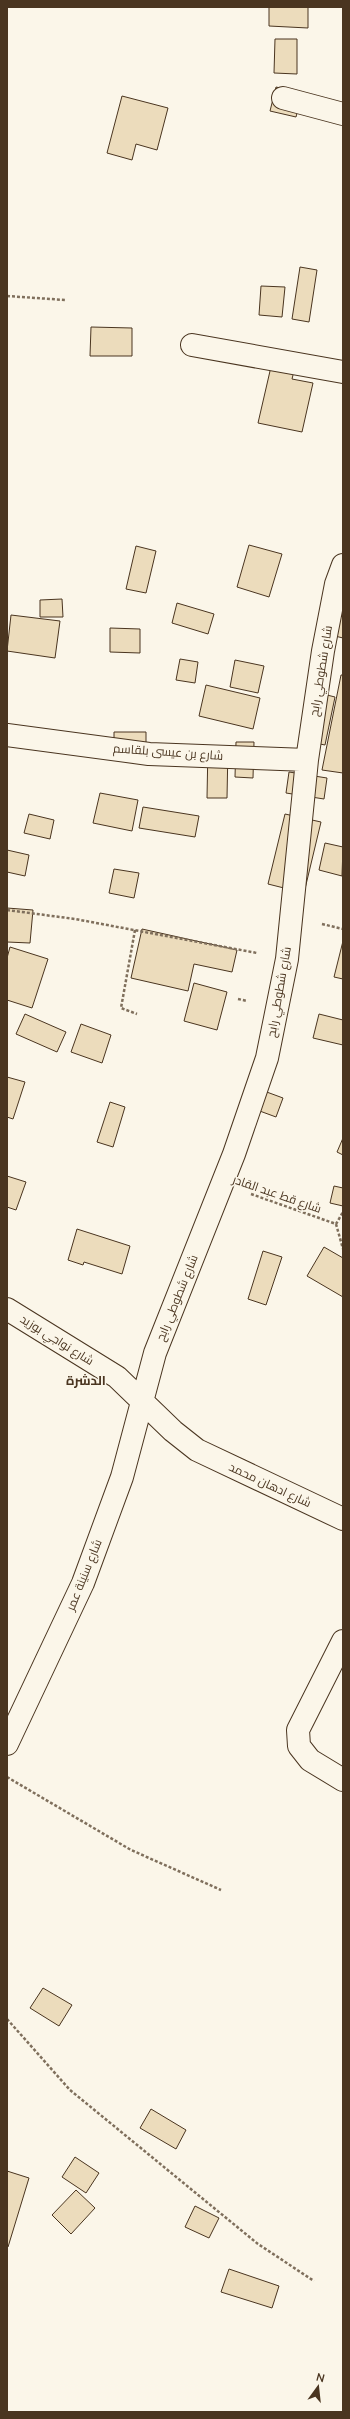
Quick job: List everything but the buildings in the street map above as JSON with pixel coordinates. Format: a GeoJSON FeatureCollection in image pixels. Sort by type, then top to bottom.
{"type":"FeatureCollection","features":[{"type":"Feature","properties":{"kind":"street"},"geometry":{"type":"LineString","coordinates":[[283,98],[343,114]]}},
{"type":"Feature","properties":{"kind":"street"},"geometry":{"type":"LineString","coordinates":[[192,345],[343,372]]}},
{"type":"Feature","properties":{"kind":"street","name":"شارع شطوطي رابح"},"geometry":{"type":"LineString","coordinates":[[142,1400],[155,1353],[222,1185],[267,1058],[288,959],[307,760],[323,651],[336,584],[343,565]]}},
{"type":"Feature","properties":{"kind":"street","name":"شارع بن عيسى بلقاسم"},"geometry":{"type":"LineString","coordinates":[[7,735],[149,754],[307,760]]}},
{"type":"Feature","properties":{"kind":"street","name":"شارع نواجي بوزيد"},"geometry":{"type":"LineString","coordinates":[[7,1310],[117,1377],[173,1432],[197,1450]]}},
{"type":"Feature","properties":{"kind":"street","name":"شارع سنينة عمر"},"geometry":{"type":"LineString","coordinates":[[7,1744],[83,1583],[122,1476],[142,1400]]}},
{"type":"Feature","properties":{"kind":"street","name":"شارع ادهان محمد"},"geometry":{"type":"LineString","coordinates":[[197,1450],[343,1519]]}},
{"type":"Feature","properties":{"kind":"street"},"geometry":{"type":"LineString","coordinates":[[343,1641],[298,1730],[299,1746],[310,1760],[343,1780]]}},
{"type":"Feature","properties":{"kind":"path"},"geometry":{"type":"LineString","coordinates":[[7,296],[65,300]]}},
{"type":"Feature","properties":{"kind":"path"},"geometry":{"type":"LineString","coordinates":[[7,910],[75,919],[288,959]]}},
{"type":"Feature","properties":{"kind":"path"},"geometry":{"type":"LineString","coordinates":[[134,930],[121,1008],[136,1014]]}},
{"type":"Feature","properties":{"kind":"path","name":"شارع قط عبد القادر"},"geometry":{"type":"LineString","coordinates":[[222,1185],[336,1224]]}},
{"type":"Feature","properties":{"kind":"path"},"geometry":{"type":"LineString","coordinates":[[343,1212],[336,1224],[343,1249]]}},
{"type":"Feature","properties":{"kind":"path"},"geometry":{"type":"LineString","coordinates":[[7,1777],[131,1850],[220,1890]]}},
{"type":"Feature","properties":{"kind":"path"},"geometry":{"type":"LineString","coordinates":[[7,2019],[70,2090],[258,2244],[314,2281]]}},
{"type":"Feature","properties":{"kind":"district","name":"الدشرة"},"geometry":{"type":"Point","coordinates":[86,1381]}}]}
